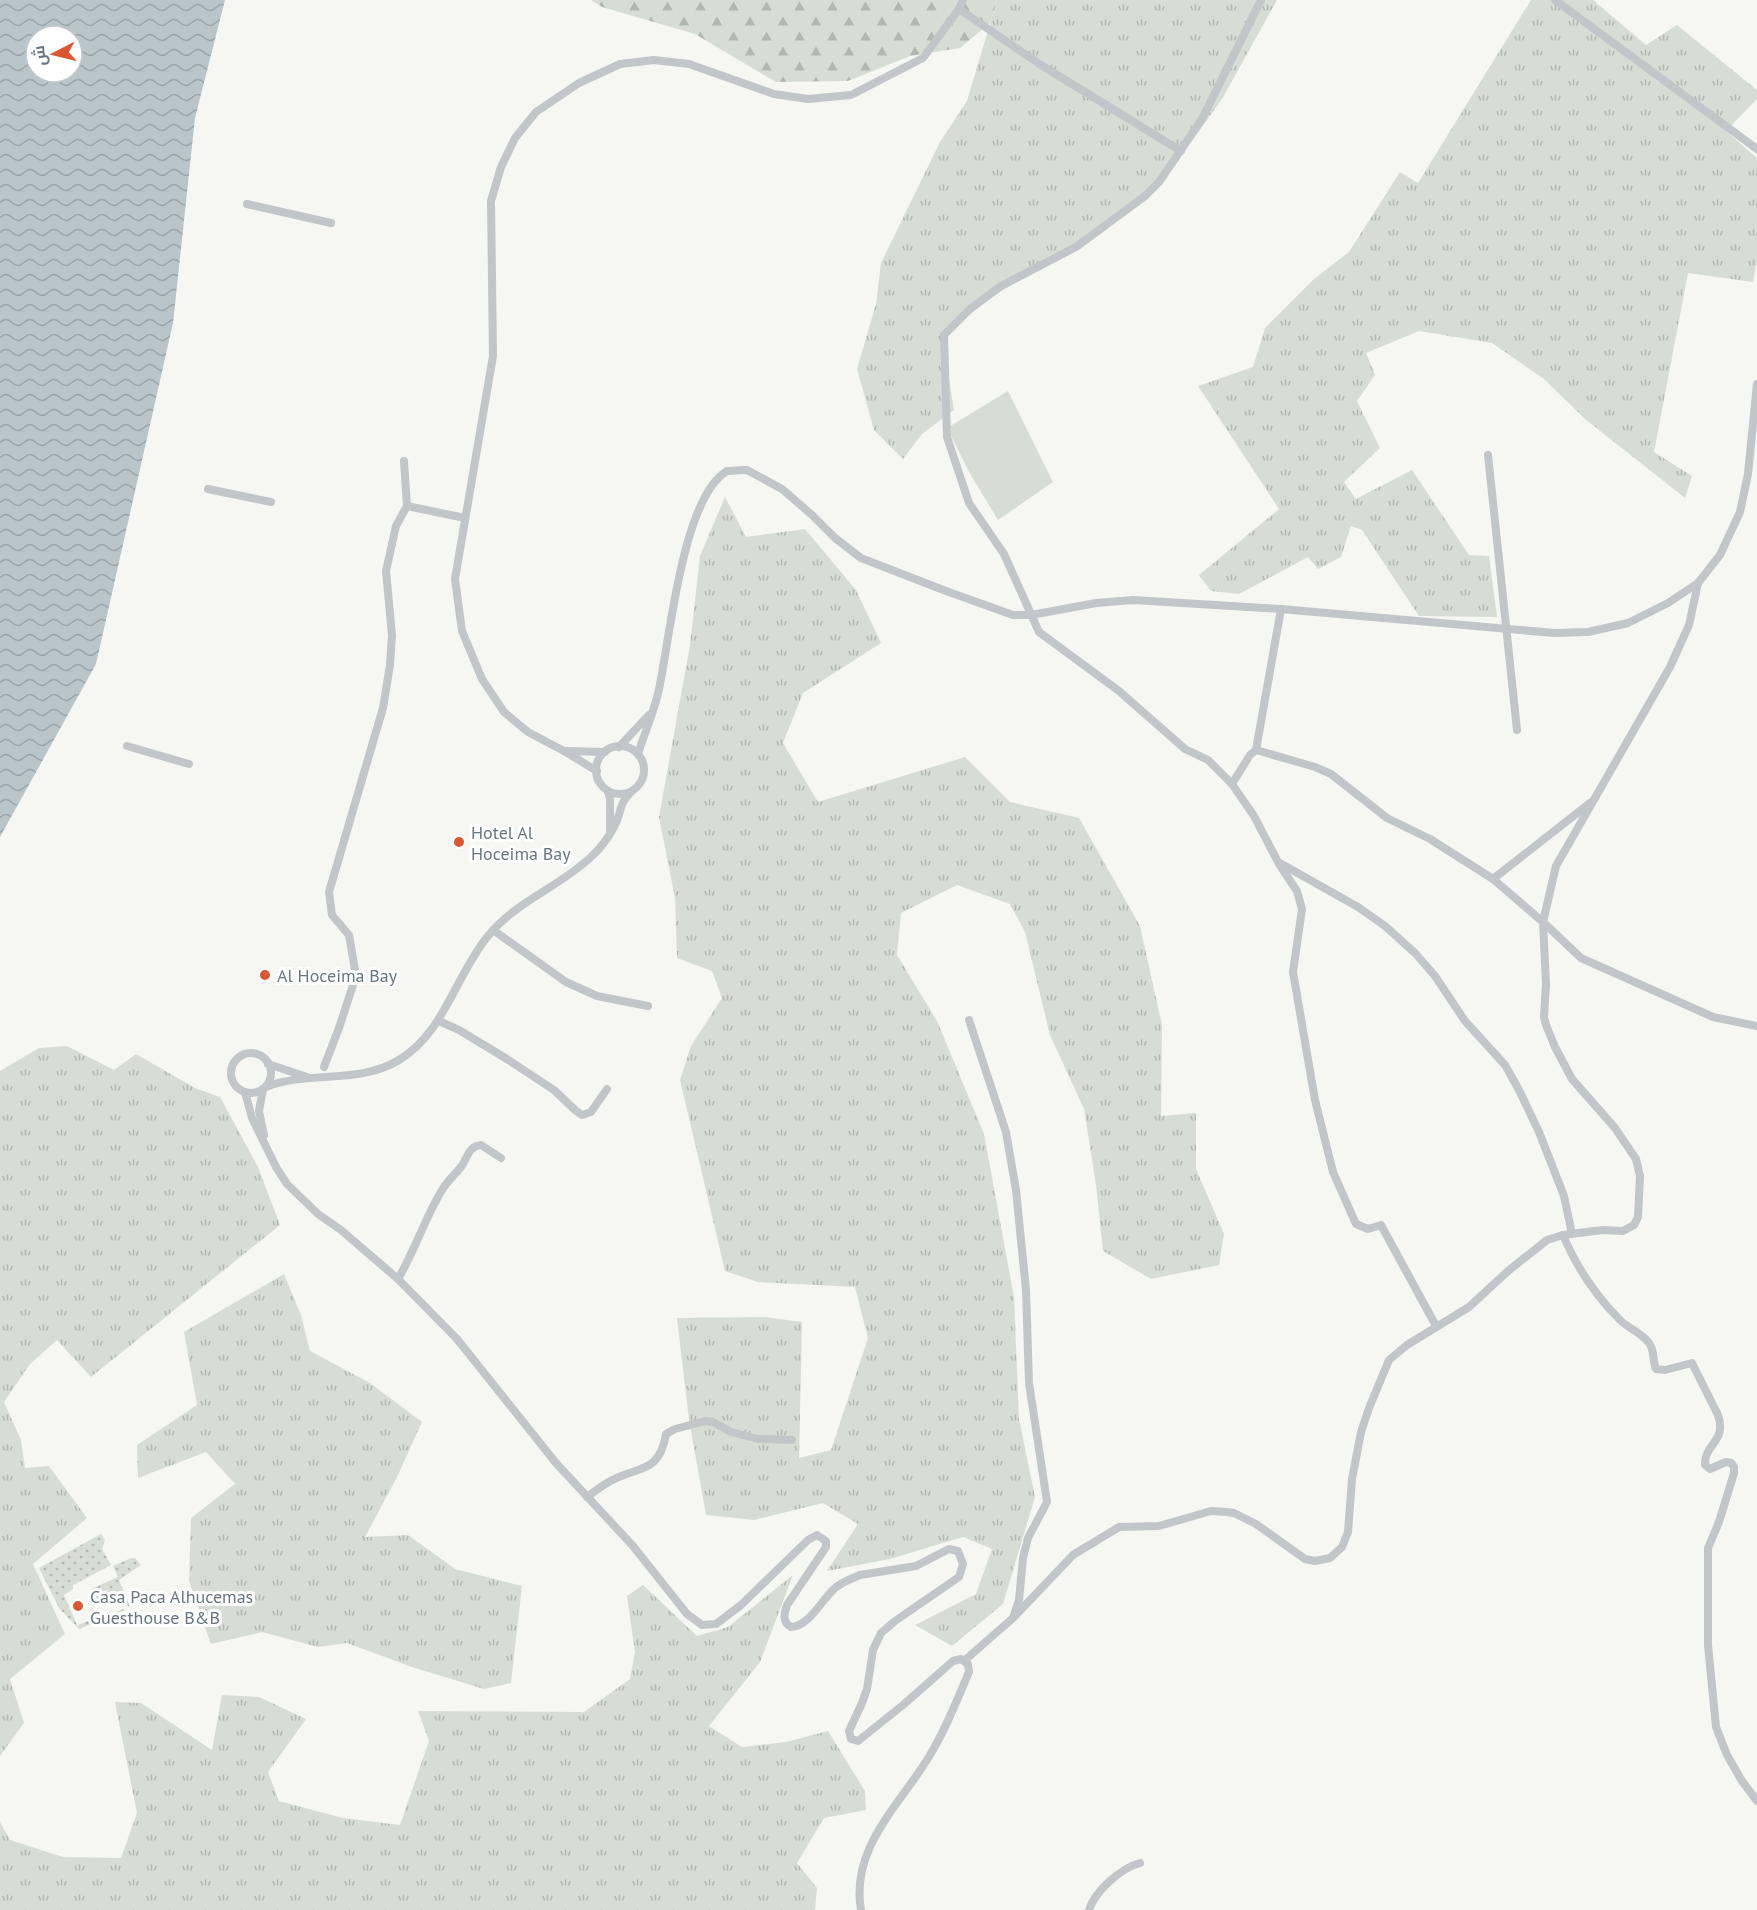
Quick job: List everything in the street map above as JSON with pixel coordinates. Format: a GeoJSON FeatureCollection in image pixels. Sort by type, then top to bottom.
{"type":"FeatureCollection","features":[{"type":"Feature","properties":{"kind":"street"},"geometry":{"type":"LineString","coordinates":[[1261,0],[1202,118],[1160,182],[1076,247],[1001,286],[970,309],[943,337],[947,437],[969,503],[1004,554],[1039,632],[1119,691],[1185,748],[1208,760],[1232,784],[1254,816],[1278,862],[1297,891],[1302,909],[1293,972],[1315,1100],[1333,1173],[1356,1224],[1368,1229],[1381,1225],[1436,1326]]}},
{"type":"Feature","properties":{"kind":"street"},"geometry":{"type":"LineString","coordinates":[[1555,0],[1757,149]]}},
{"type":"Feature","properties":{"kind":"street"},"geometry":{"type":"LineString","coordinates":[[597,771],[528,732],[504,712],[482,680],[462,631],[455,579],[493,356],[491,201],[501,167],[515,138],[536,112],[579,83],[620,64],[654,60],[689,64],[774,94],[808,99],[851,95],[923,58],[961,4],[1041,65],[1181,151]]}},
{"type":"Feature","properties":{"kind":"street"},"geometry":{"type":"LineString","coordinates":[[248,204],[331,223]]}},
{"type":"Feature","properties":{"kind":"street"},"geometry":{"type":"LineString","coordinates":[[638,754],[660,687],[684,556],[705,498],[717,479],[727,471],[747,470],[782,489],[835,538],[861,558],[1013,615],[1031,615],[1096,603],[1133,600],[1281,609],[1554,633],[1588,632],[1628,623],[1668,603],[1698,584],[1720,555],[1740,512],[1748,474],[1757,384]]}},
{"type":"Feature","properties":{"kind":"street"},"geometry":{"type":"LineString","coordinates":[[1488,455],[1517,730]]}},
{"type":"Feature","properties":{"kind":"street"},"geometry":{"type":"LineString","coordinates":[[324,1066],[356,976],[349,934],[332,915],[329,892],[383,708],[392,635],[386,571],[396,526],[407,506],[404,461]]}},
{"type":"Feature","properties":{"kind":"street"},"geometry":{"type":"LineString","coordinates":[[208,489],[271,502]]}},
{"type":"Feature","properties":{"kind":"street"},"geometry":{"type":"LineString","coordinates":[[407,506],[465,518]]}},
{"type":"Feature","properties":{"kind":"street"},"geometry":{"type":"LineString","coordinates":[[964,1661],[1013,1618],[1073,1555],[1119,1527],[1159,1526],[1210,1511],[1227,1512],[1256,1524],[1305,1559],[1315,1561],[1330,1558],[1342,1547],[1348,1532],[1352,1479],[1361,1432],[1389,1360],[1401,1349],[1469,1307],[1540,1244],[1568,1234],[1603,1230],[1623,1231],[1631,1227],[1638,1217],[1640,1176],[1636,1159],[1615,1128],[1572,1079],[1546,1025],[1543,922],[1556,866],[1670,667],[1689,625],[1698,584]]}},
{"type":"Feature","properties":{"kind":"street"},"geometry":{"type":"LineString","coordinates":[[1232,784],[1250,755],[1256,750],[1281,609]]}},
{"type":"Feature","properties":{"kind":"street"},"geometry":{"type":"LineString","coordinates":[[619,747],[652,712]]}},
{"type":"Feature","properties":{"kind":"street"},"geometry":{"type":"LineString","coordinates":[[127,746],[189,764]]}},
{"type":"Feature","properties":{"kind":"street"},"geometry":{"type":"LineString","coordinates":[[267,1148],[259,1111],[264,1088],[270,1077],[268,1064],[263,1058],[253,1054],[243,1055],[235,1061],[231,1070],[232,1080],[237,1088],[245,1092],[256,1093],[264,1088],[274,1083],[378,1071],[412,1052],[428,1037],[439,1022],[482,944],[493,930],[509,913],[581,866],[600,848],[615,826],[620,806],[644,775],[643,764],[638,754],[630,748],[619,747],[605,752],[564,751]]}},
{"type":"Feature","properties":{"kind":"street"},"geometry":{"type":"LineString","coordinates":[[1256,750],[1331,774],[1387,818],[1430,839],[1493,879],[1543,922],[1574,953],[1591,963],[1650,987],[1713,1017],[1757,1026]]}},
{"type":"Feature","properties":{"kind":"street"},"geometry":{"type":"LineString","coordinates":[[605,752],[598,761],[597,771],[599,781],[608,791],[610,799],[610,832]]}},
{"type":"Feature","properties":{"kind":"street"},"geometry":{"type":"LineString","coordinates":[[608,791],[618,794],[632,791]]}},
{"type":"Feature","properties":{"kind":"street"},"geometry":{"type":"LineString","coordinates":[[1493,879],[1595,799]]}},
{"type":"Feature","properties":{"kind":"street"},"geometry":{"type":"LineString","coordinates":[[1278,862],[1358,907],[1385,926],[1415,953],[1435,976],[1465,1021],[1505,1065],[1519,1090],[1539,1132],[1564,1196],[1568,1234],[1576,1264],[1609,1308],[1622,1322],[1642,1335],[1650,1344],[1656,1369],[1665,1370],[1692,1363],[1720,1420],[1720,1435],[1706,1455],[1705,1465],[1710,1469],[1726,1462],[1731,1463],[1734,1467],[1719,1522],[1708,1548],[1708,1645],[1716,1727],[1727,1755],[1757,1801]]}},
{"type":"Feature","properties":{"kind":"street"},"geometry":{"type":"LineString","coordinates":[[493,930],[566,982],[597,996],[648,1006]]}},
{"type":"Feature","properties":{"kind":"street"},"geometry":{"type":"LineString","coordinates":[[969,1020],[1006,1132],[1016,1190],[1026,1290],[1029,1383],[1047,1502],[1028,1538],[1023,1558],[1019,1600],[1013,1618]]}},
{"type":"Feature","properties":{"kind":"street"},"geometry":{"type":"LineString","coordinates":[[439,1022],[459,1030],[507,1059],[554,1090],[582,1115],[591,1112],[607,1089]]}},
{"type":"Feature","properties":{"kind":"street"},"geometry":{"type":"LineString","coordinates":[[268,1064],[310,1078]]}},
{"type":"Feature","properties":{"kind":"street"},"geometry":{"type":"LineString","coordinates":[[245,1092],[252,1118],[276,1167],[300,1198],[398,1279],[457,1339],[556,1462],[633,1545],[687,1614],[702,1625],[716,1624],[741,1605],[801,1547],[817,1535],[826,1541],[826,1547],[787,1605],[785,1621],[791,1627],[799,1626],[833,1589],[852,1578],[916,1566],[949,1549],[957,1551],[963,1564],[959,1577],[881,1633],[869,1668],[867,1689],[849,1731],[849,1737],[858,1740],[953,1661],[958,1659],[968,1664],[969,1672],[945,1728],[920,1771],[876,1833],[870,1846],[860,1879],[861,1910]]}},
{"type":"Feature","properties":{"kind":"street"},"geometry":{"type":"LineString","coordinates":[[398,1279],[411,1258],[443,1188],[462,1165],[471,1149],[476,1145],[482,1145],[501,1158]]}},
{"type":"Feature","properties":{"kind":"street"},"geometry":{"type":"LineString","coordinates":[[587,1497],[608,1482],[650,1466],[660,1456],[666,1434],[685,1426],[705,1421],[713,1422],[731,1432],[758,1439],[792,1440]]}},
{"type":"Feature","properties":{"kind":"street"},"geometry":{"type":"LineString","coordinates":[[1089,1910],[1100,1890],[1131,1866],[1140,1863]]}},
{"type":"Feature","properties":{"kind":"green space"},"geometry":{"type":"Polygon","coordinates":[[[591,0],[997,0],[990,23],[960,48],[910,56],[848,81],[776,82],[695,34],[602,7],[591,0]]]}},
{"type":"Feature","properties":{"kind":"green space"},"geometry":{"type":"Polygon","coordinates":[[[997,0],[1277,0],[1222,99],[1157,189],[1087,243],[994,295],[942,336],[954,410],[922,434],[903,459],[874,430],[857,369],[876,304],[881,263],[940,142],[967,101],[997,0]]]}},
{"type":"Feature","properties":{"kind":"green space"},"geometry":{"type":"Polygon","coordinates":[[[1531,0],[1593,0],[1646,45],[1677,25],[1757,90],[1757,99],[1726,131],[1757,158],[1757,261],[1753,282],[1688,273],[1654,452],[1692,476],[1685,498],[1585,419],[1544,379],[1492,343],[1419,331],[1366,353],[1375,375],[1357,401],[1380,448],[1344,482],[1356,499],[1412,470],[1469,555],[1489,556],[1497,617],[1419,616],[1362,530],[1351,526],[1341,557],[1318,569],[1308,557],[1239,594],[1211,591],[1199,575],[1279,509],[1198,386],[1253,367],[1265,328],[1314,279],[1349,252],[1400,172],[1418,183],[1531,0]]]}},
{"type":"Feature","properties":{"kind":"green space"},"geometry":{"type":"Polygon","coordinates":[[[1008,391],[1053,482],[998,520],[969,472],[947,428],[1008,391]]]}},
{"type":"Feature","properties":{"kind":"green space"},"geometry":{"type":"Polygon","coordinates":[[[725,497],[746,537],[805,529],[856,590],[881,643],[803,693],[783,743],[818,802],[965,757],[1010,802],[1079,818],[1140,926],[1162,1025],[1161,1116],[1196,1113],[1196,1169],[1224,1234],[1219,1265],[1151,1279],[1103,1251],[1096,1185],[1084,1109],[1050,1035],[1025,932],[1010,904],[957,885],[901,913],[897,955],[937,1021],[984,1134],[1014,1297],[1019,1419],[1035,1497],[1003,1604],[952,1646],[915,1625],[976,1594],[992,1549],[963,1537],[890,1559],[827,1571],[858,1524],[823,1503],[754,1520],[706,1515],[689,1420],[677,1318],[765,1317],[802,1322],[799,1458],[831,1450],[868,1338],[855,1287],[758,1282],[725,1271],[680,1080],[691,1046],[722,998],[712,971],[677,958],[675,898],[659,817],[690,645],[700,556],[725,497]]]}},
{"type":"Feature","properties":{"kind":"green space"},"geometry":{"type":"Polygon","coordinates":[[[67,1046],[114,1070],[136,1054],[195,1088],[220,1097],[258,1167],[280,1225],[91,1377],[57,1340],[30,1364],[4,1402],[21,1440],[25,1468],[49,1466],[87,1518],[33,1564],[65,1634],[10,1679],[24,1723],[0,1756],[0,1071],[39,1048],[67,1046]]]}},
{"type":"Feature","properties":{"kind":"green space"},"geometry":{"type":"Polygon","coordinates":[[[284,1274],[301,1315],[310,1351],[370,1383],[422,1422],[397,1477],[365,1537],[408,1535],[455,1569],[522,1586],[511,1683],[484,1689],[412,1667],[347,1643],[318,1647],[262,1632],[211,1644],[189,1581],[191,1518],[235,1484],[206,1452],[138,1478],[137,1445],[197,1405],[184,1332],[284,1274]]]}},
{"type":"Feature","properties":{"kind":"green space"},"geometry":{"type":"Polygon","coordinates":[[[101,1534],[105,1540],[102,1549],[111,1565],[73,1585],[73,1589],[64,1595],[78,1627],[92,1619],[95,1621],[125,1610],[79,1629],[59,1608],[39,1568],[101,1534]]]}},
{"type":"Feature","properties":{"kind":"green space"},"geometry":{"type":"Polygon","coordinates":[[[135,1558],[141,1565],[119,1580],[130,1607],[124,1604],[99,1605],[97,1601],[94,1602],[91,1589],[118,1577],[113,1566],[135,1558]]]}},
{"type":"Feature","properties":{"kind":"green space"},"geometry":{"type":"Polygon","coordinates":[[[793,1575],[760,1662],[709,1726],[742,1747],[786,1742],[828,1731],[865,1791],[866,1810],[824,1818],[797,1863],[817,1888],[815,1910],[0,1910],[0,1822],[10,1840],[63,1857],[121,1858],[137,1813],[115,1702],[141,1703],[212,1750],[222,1695],[259,1697],[306,1719],[268,1772],[279,1801],[343,1818],[400,1825],[429,1741],[418,1711],[584,1712],[630,1679],[635,1652],[627,1596],[643,1585],[697,1636],[728,1627],[793,1575]]]}},
{"type":"Feature","properties":{"kind":"water"},"geometry":{"type":"Polygon","coordinates":[[[0,0],[225,0],[195,118],[173,323],[96,664],[0,837],[0,0]]]}},
{"type":"Feature","properties":{"kind":"place","name":"Hotel Al Hoceima Bay"},"geometry":{"type":"Point","coordinates":[459,842]}},
{"type":"Feature","properties":{"kind":"place","name":"Al Hoceima Bay"},"geometry":{"type":"Point","coordinates":[265,975]}},
{"type":"Feature","properties":{"kind":"place","name":"Casa Paca Alhucemas Guesthouse B&B"},"geometry":{"type":"Point","coordinates":[78,1606]}}]}
